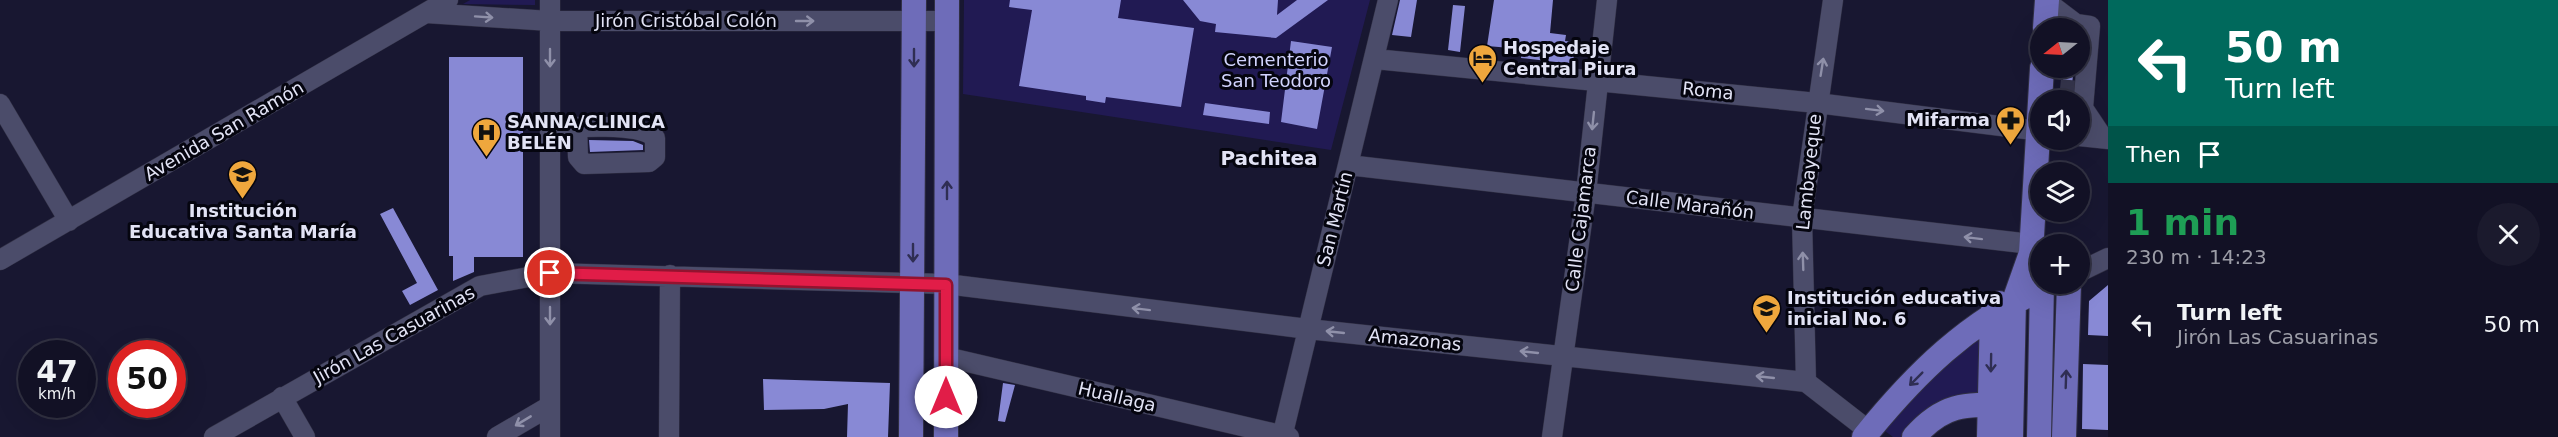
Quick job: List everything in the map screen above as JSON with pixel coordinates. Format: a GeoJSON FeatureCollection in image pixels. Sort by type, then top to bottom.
{"type":"FeatureCollection","features":[{"type":"Feature","properties":{"kind":"main road"},"geometry":{"type":"LineString","coordinates":[[2046,18],[2047,1]]}},
{"type":"Feature","properties":{"kind":"main road"},"geometry":{"type":"LineString","coordinates":[[912,437],[914,10]]}},
{"type":"Feature","properties":{"kind":"main road"},"geometry":{"type":"LineString","coordinates":[[946,437],[947,10]]}},
{"type":"Feature","properties":{"kind":"main road"},"geometry":{"type":"LineString","coordinates":[[2035,234],[2037,150]]}},
{"type":"Feature","properties":{"kind":"main road"},"geometry":{"type":"LineString","coordinates":[[2000,405],[1992,313],[2030,258]]}},
{"type":"Feature","properties":{"kind":"main road"},"geometry":{"type":"LineString","coordinates":[[1993,435],[2000,405],[2014,301],[2030,262]]}},
{"type":"Feature","properties":{"kind":"main road"},"geometry":{"type":"LineString","coordinates":[[1867,434],[1942,354],[1992,313],[2030,292]]}},
{"type":"Feature","properties":{"kind":"main road"},"geometry":{"type":"LineString","coordinates":[[2039,437],[2045,294]]}},
{"type":"Feature","properties":{"kind":"main road"},"geometry":{"type":"LineString","coordinates":[[2064,437],[2069,294]]}},
{"type":"Feature","properties":{"kind":"main road"},"geometry":{"type":"LineString","coordinates":[[1914,437],[1934,427],[1947,410],[1967,404],[2040,405]]}},
{"type":"Feature","properties":{"kind":"street","name":"Avenida San Ramón"},"geometry":{"type":"LineString","coordinates":[[0,260],[448,0]]}},
{"type":"Feature","properties":{"kind":"street"},"geometry":{"type":"LineString","coordinates":[[550,0],[550,437]]}},
{"type":"Feature","properties":{"kind":"street","name":"San Martín"},"geometry":{"type":"LineString","coordinates":[[1284,436],[1389,0]]}},
{"type":"Feature","properties":{"kind":"street","name":"Calle Cajamarca"},"geometry":{"type":"LineString","coordinates":[[1552,437],[1586,193],[1607,0]]}},
{"type":"Feature","properties":{"kind":"street","name":"Lambayeque"},"geometry":{"type":"LineString","coordinates":[[1806,382],[1802,218],[1816,103],[1833,0]]}},
{"type":"Feature","properties":{"kind":"street"},"geometry":{"type":"LineString","coordinates":[[2047,1],[2067,18]]}},
{"type":"Feature","properties":{"kind":"street","name":"Jirón Cristóbal Colón"},"geometry":{"type":"LineString","coordinates":[[426,13],[550,21],[947,10]]}},
{"type":"Feature","properties":{"kind":"street","name":"Roma"},"geometry":{"type":"LineString","coordinates":[[1375,59],[2030,124]]}},
{"type":"Feature","properties":{"kind":"street"},"geometry":{"type":"LineString","coordinates":[[0,104],[69,221]]}},
{"type":"Feature","properties":{"kind":"street"},"geometry":{"type":"LineString","coordinates":[[2090,119],[2105,138]]}},
{"type":"Feature","properties":{"kind":"street"},"geometry":{"type":"LineString","coordinates":[[550,130],[577,127]]}},
{"type":"Feature","properties":{"kind":"street"},"geometry":{"type":"LineString","coordinates":[[2090,137],[2105,138]]}},
{"type":"Feature","properties":{"kind":"street","name":"Calle Marañón"},"geometry":{"type":"LineString","coordinates":[[1348,165],[1802,218],[2030,251]]}},
{"type":"Feature","properties":{"kind":"street"},"geometry":{"type":"LineString","coordinates":[[2090,267],[2108,258]]}},
{"type":"Feature","properties":{"kind":"street","name":"Jirón Las Casuarinas"},"geometry":{"type":"LineString","coordinates":[[214,437],[480,286],[550,273],[946,285]]}},
{"type":"Feature","properties":{"kind":"street"},"geometry":{"type":"LineString","coordinates":[[669,437],[670,275]]}},
{"type":"Feature","properties":{"kind":"street","name":"Amazonas"},"geometry":{"type":"LineString","coordinates":[[946,285],[1308,329],[1806,382]]}},
{"type":"Feature","properties":{"kind":"street","name":"Huallaga"},"geometry":{"type":"LineString","coordinates":[[946,357],[1284,436]]}},
{"type":"Feature","properties":{"kind":"street"},"geometry":{"type":"LineString","coordinates":[[1806,382],[1867,434]]}},
{"type":"Feature","properties":{"kind":"street"},"geometry":{"type":"LineString","coordinates":[[282,397],[306,437]]}},
{"type":"Feature","properties":{"kind":"street"},"geometry":{"type":"LineString","coordinates":[[497,437],[550,406]]}},
{"type":"Feature","properties":{"kind":"green space"},"geometry":{"type":"Polygon","coordinates":[[[470,0],[535,0],[535,5],[463,4],[470,0]]]}},
{"type":"Feature","properties":{"kind":"green space","name":"Cementerio San Teodoro"},"geometry":{"type":"Polygon","coordinates":[[[964,0],[1370,0],[1331,150],[963,94],[964,0]]]}},
{"type":"Feature","properties":{"kind":"green space"},"geometry":{"type":"Polygon","coordinates":[[[1983,329],[1980,391],[1932,410],[1905,437],[1893,437],[1881,428],[1983,329]]]}},
{"type":"Feature","properties":{"kind":"building"},"geometry":{"type":"Polygon","coordinates":[[[1010,0],[1121,0],[1118,18],[1194,28],[1181,107],[1106,97],[1105,103],[1086,100],[1086,96],[1019,86],[1032,10],[1009,7],[1010,0]]]}},
{"type":"Feature","properties":{"kind":"building"},"geometry":{"type":"Polygon","coordinates":[[[1183,0],[1278,0],[1277,15],[1297,0],[1328,0],[1276,38],[1215,32],[1216,24],[1200,21],[1183,0]]]}},
{"type":"Feature","properties":{"kind":"building"},"geometry":{"type":"Polygon","coordinates":[[[1400,0],[1417,0],[1411,37],[1392,35],[1400,0]]]}},
{"type":"Feature","properties":{"kind":"building"},"geometry":{"type":"Polygon","coordinates":[[[1494,0],[1553,0],[1550,33],[1566,35],[1565,41],[1575,42],[1573,64],[1521,58],[1522,49],[1487,46],[1494,0]]]}},
{"type":"Feature","properties":{"kind":"building"},"geometry":{"type":"Polygon","coordinates":[[[1453,5],[1465,6],[1460,52],[1448,50],[1453,5]]]}},
{"type":"Feature","properties":{"kind":"building"},"geometry":{"type":"Polygon","coordinates":[[[1291,41],[1332,47],[1317,129],[1281,122],[1291,41]]]}},
{"type":"Feature","properties":{"kind":"building","name":"SANNA/CLINICA BELÉN"},"geometry":{"type":"Polygon","coordinates":[[[449,57],[523,57],[523,257],[474,257],[474,272],[453,281],[453,256],[449,256],[449,57]]]}},
{"type":"Feature","properties":{"kind":"building"},"geometry":{"type":"Polygon","coordinates":[[[2063,78],[2073,78],[2071,90],[2062,90],[2063,78]]]}},
{"type":"Feature","properties":{"kind":"building"},"geometry":{"type":"Polygon","coordinates":[[[1205,103],[1270,112],[1269,124],[1203,115],[1205,103]]]}},
{"type":"Feature","properties":{"kind":"building"},"geometry":{"type":"Polygon","coordinates":[[[589,140],[633,141],[643,145],[643,150],[590,152],[589,140]]]}},
{"type":"Feature","properties":{"kind":"building"},"geometry":{"type":"Polygon","coordinates":[[[393,208],[438,290],[410,305],[402,291],[417,283],[380,214],[393,208]]]}},
{"type":"Feature","properties":{"kind":"building"},"geometry":{"type":"Polygon","coordinates":[[[2108,285],[2108,336],[2088,335],[2089,301],[2108,285]]]}},
{"type":"Feature","properties":{"kind":"building"},"geometry":{"type":"Polygon","coordinates":[[[2083,364],[2108,365],[2108,430],[2082,429],[2083,364]]]}},
{"type":"Feature","properties":{"kind":"building"},"geometry":{"type":"Polygon","coordinates":[[[763,379],[890,383],[888,437],[847,437],[848,404],[824,409],[764,410],[763,379]]]}},
{"type":"Feature","properties":{"kind":"building"},"geometry":{"type":"Polygon","coordinates":[[[1003,383],[1015,385],[1005,422],[998,421],[1003,383]]]}},
{"type":"Feature","properties":{"kind":"tunnel"},"geometry":{"type":"LineString","coordinates":[[2070,90],[2071,78]]}},
{"type":"Feature","properties":{"kind":"place","name":"Hospedaje Central Piura"},"geometry":{"type":"Point","coordinates":[1482,84]}},
{"type":"Feature","properties":{"kind":"place","name":"Mifarma"},"geometry":{"type":"Point","coordinates":[2011,146]}},
{"type":"Feature","properties":{"kind":"place","name":"SANNA/CLINICA BELÉN"},"geometry":{"type":"Point","coordinates":[486,158]}},
{"type":"Feature","properties":{"kind":"place","name":"Institución Educativa Santa María"},"geometry":{"type":"Point","coordinates":[243,200]}},
{"type":"Feature","properties":{"kind":"place","name":"Institución educativa inicial No. 6"},"geometry":{"type":"Point","coordinates":[1766,334]}},
{"type":"Feature","properties":{"kind":"district","name":"Pachitea"},"geometry":{"type":"Point","coordinates":[1269,158]}},
{"type":"Feature","properties":{"kind":"route"},"geometry":{"type":"LineString","coordinates":[[550,273],[946,285],[946,397]]}}]}
